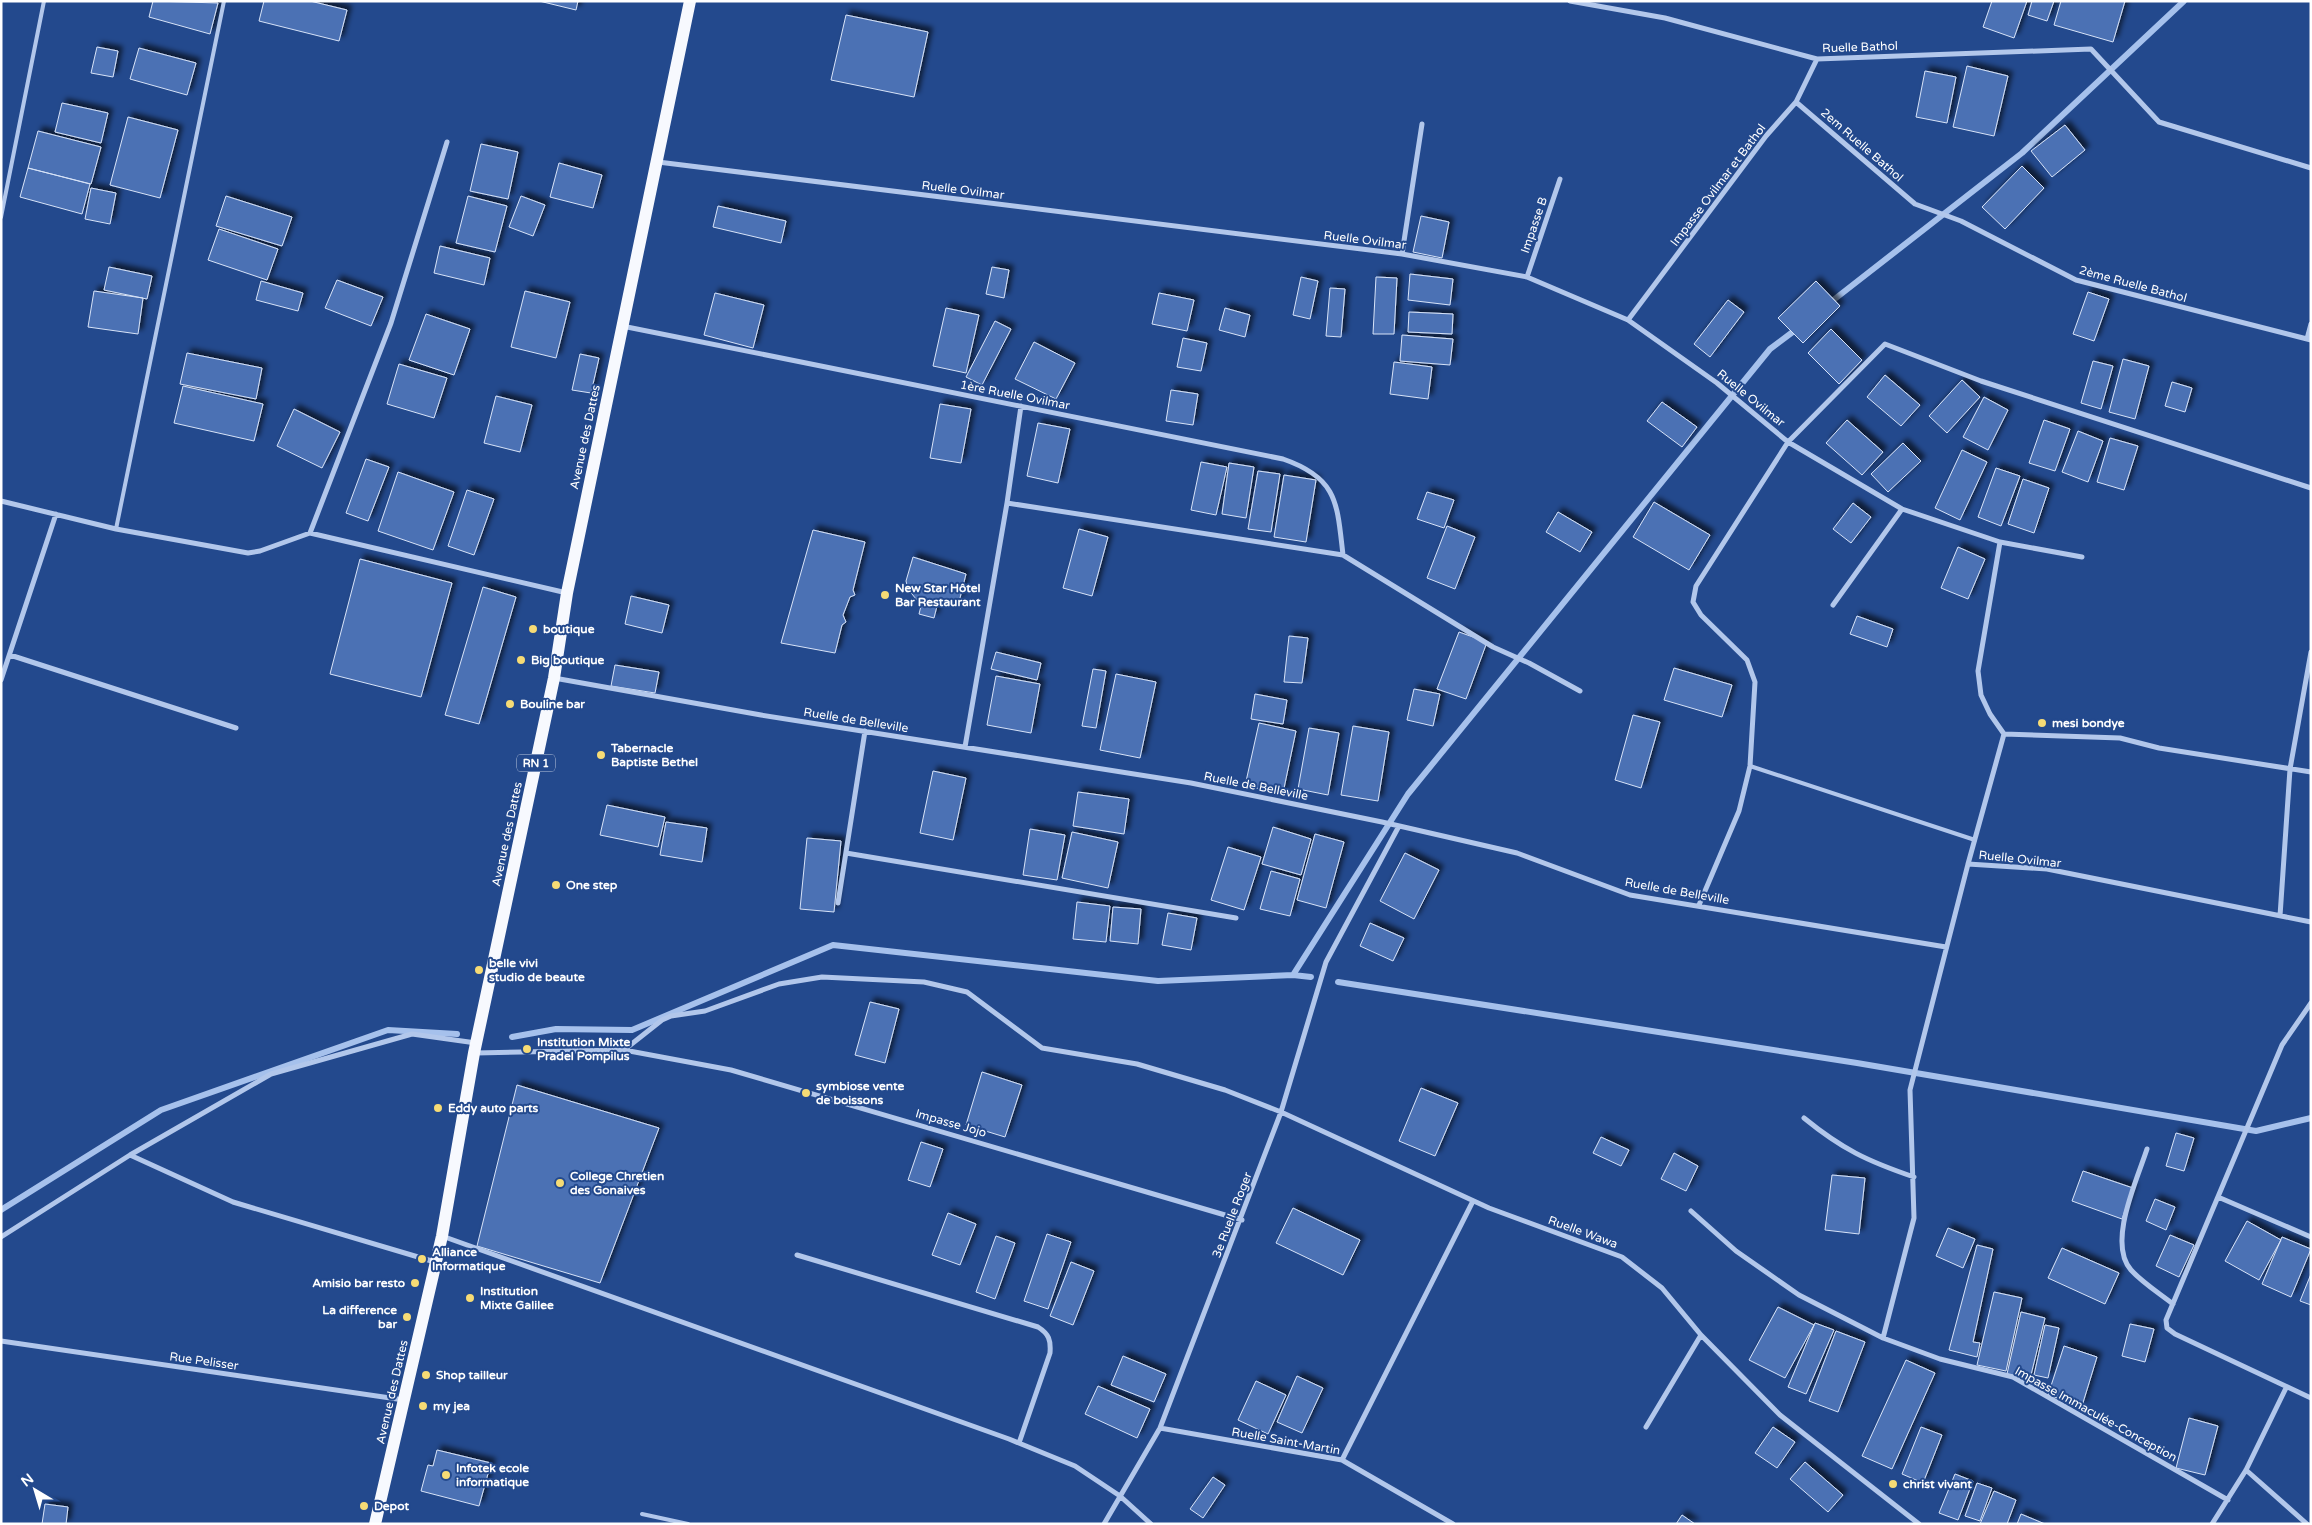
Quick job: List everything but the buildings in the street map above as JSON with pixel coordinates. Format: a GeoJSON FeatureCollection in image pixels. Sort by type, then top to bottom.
{"type":"FeatureCollection","features":[{"type":"Feature","properties":{"kind":"main road","name":"Avenue des Dattes"},"geometry":{"type":"LineString","coordinates":[[375,1524],[442,1236],[475,1048],[554,678],[567,593],[690,1]]}},
{"type":"Feature","properties":{"kind":"street","name":"Ruelle Bathol"},"geometry":{"type":"LineString","coordinates":[[1570,1],[1665,18],[1817,58],[2091,50],[2159,122],[2311,168]]}},
{"type":"Feature","properties":{"kind":"street","name":"Impasse Ovilmar et Bathol"},"geometry":{"type":"LineString","coordinates":[[1628,320],[1766,136],[1796,102],[1817,58]]}},
{"type":"Feature","properties":{"kind":"street","name":"2em Ruelle Bathol"},"geometry":{"type":"LineString","coordinates":[[1796,102],[1915,204],[1960,221]]}},
{"type":"Feature","properties":{"kind":"street"},"geometry":{"type":"LineString","coordinates":[[1402,254],[1422,124]]}},
{"type":"Feature","properties":{"kind":"street"},"geometry":{"type":"LineString","coordinates":[[310,533],[391,323],[447,142]]}},
{"type":"Feature","properties":{"kind":"street","name":"Ruelle Ovilmar"},"geometry":{"type":"LineString","coordinates":[[658,162],[1402,254],[1527,277],[1628,320],[1717,383],[1788,442],[1902,509],[2000,542],[2082,557]]}},
{"type":"Feature","properties":{"kind":"street","name":"Impasse B"},"geometry":{"type":"LineString","coordinates":[[1527,277],[1560,179]]}},
{"type":"Feature","properties":{"kind":"street","name":"2ème Ruelle Bathol"},"geometry":{"type":"LineString","coordinates":[[1960,221],[2076,280],[2309,339]]}},
{"type":"Feature","properties":{"kind":"street"},"geometry":{"type":"LineString","coordinates":[[2309,339],[2311,324]]}},
{"type":"Feature","properties":{"kind":"street","name":"1ère Ruelle Ovilmar"},"geometry":{"type":"LineString","coordinates":[[622,325],[1283,459],[1303,466],[1317,476],[1331,492],[1338,512],[1342,555]]}},
{"type":"Feature","properties":{"kind":"street"},"geometry":{"type":"LineString","coordinates":[[1699,905],[1738,811],[1750,766],[1755,682],[1747,660],[1702,615],[1693,602],[1696,586],[1788,442],[1881,347],[1889,344],[1981,381],[2311,488]]}},
{"type":"Feature","properties":{"kind":"street"},"geometry":{"type":"LineString","coordinates":[[966,747],[1007,503],[1021,406]]}},
{"type":"Feature","properties":{"kind":"street"},"geometry":{"type":"LineString","coordinates":[[1,501],[116,529],[248,553],[260,551],[310,533],[567,593]]}},
{"type":"Feature","properties":{"kind":"street"},"geometry":{"type":"LineString","coordinates":[[1007,503],[1342,555],[1493,647],[1529,663],[1580,691]]}},
{"type":"Feature","properties":{"kind":"street"},"geometry":{"type":"LineString","coordinates":[[1833,605],[1902,509]]}},
{"type":"Feature","properties":{"kind":"street"},"geometry":{"type":"LineString","coordinates":[[1,680],[56,514]]}},
{"type":"Feature","properties":{"kind":"street"},"geometry":{"type":"LineString","coordinates":[[2000,542],[1978,671],[1981,694],[1990,714],[2004,734],[2120,738],[2159,748],[2311,772]]}},
{"type":"Feature","properties":{"kind":"street"},"geometry":{"type":"LineString","coordinates":[[2280,916],[2290,769],[2311,652]]}},
{"type":"Feature","properties":{"kind":"street"},"geometry":{"type":"LineString","coordinates":[[10,655],[236,728]]}},
{"type":"Feature","properties":{"kind":"street","name":"Ruelle de Belleville"},"geometry":{"type":"LineString","coordinates":[[554,678],[865,731],[1190,783],[1382,822],[1517,853],[1630,895],[1946,947]]}},
{"type":"Feature","properties":{"kind":"street"},"geometry":{"type":"LineString","coordinates":[[838,903],[865,731]]}},
{"type":"Feature","properties":{"kind":"street","name":"Ruelle Ovilmar"},"geometry":{"type":"LineString","coordinates":[[2004,734],[1968,864],[2047,869],[2311,922]]}},
{"type":"Feature","properties":{"kind":"street","name":"3e Ruelle Roger"},"geometry":{"type":"LineString","coordinates":[[1104,1524],[1160,1428],[1242,1220],[1281,1112],[1326,962],[1399,826]]}},
{"type":"Feature","properties":{"kind":"street"},"geometry":{"type":"LineString","coordinates":[[846,853],[1236,918]]}},
{"type":"Feature","properties":{"kind":"street"},"geometry":{"type":"LineString","coordinates":[[1883,1338],[1914,1218],[1910,1090],[1968,864]]}},
{"type":"Feature","properties":{"kind":"street","name":"Ruelle Wawa"},"geometry":{"type":"LineString","coordinates":[[624,1050],[662,1020],[671,1016],[705,1011],[779,984],[822,977],[924,982],[967,992],[1042,1048],[1137,1064],[1225,1090],[1281,1112],[1473,1201],[1622,1257],[1662,1288],[1701,1334],[1780,1415],[1918,1524]]}},
{"type":"Feature","properties":{"kind":"street"},"geometry":{"type":"LineString","coordinates":[[2311,1003],[2282,1045],[2166,1320],[2167,1328],[2175,1334],[2286,1388],[2311,1398]]}},
{"type":"Feature","properties":{"kind":"street","name":"Impasse Jojo"},"geometry":{"type":"LineString","coordinates":[[1,1237],[130,1155],[272,1074],[412,1034],[475,1048],[624,1050],[731,1070],[1242,1220]]}},
{"type":"Feature","properties":{"kind":"street"},"geometry":{"type":"LineString","coordinates":[[1804,1118],[1843,1148],[1872,1163],[1914,1177]]}},
{"type":"Feature","properties":{"kind":"street"},"geometry":{"type":"LineString","coordinates":[[2147,1149],[2121,1232],[2122,1250],[2130,1269],[2173,1304]]}},
{"type":"Feature","properties":{"kind":"street"},"geometry":{"type":"LineString","coordinates":[[130,1155],[233,1202],[436,1262]]}},
{"type":"Feature","properties":{"kind":"street"},"geometry":{"type":"LineString","coordinates":[[2218,1197],[2311,1237]]}},
{"type":"Feature","properties":{"kind":"street"},"geometry":{"type":"LineString","coordinates":[[1342,1460],[1473,1201]]}},
{"type":"Feature","properties":{"kind":"street","name":"Impasse Immaculée-Conception"},"geometry":{"type":"LineString","coordinates":[[1691,1211],[1736,1251],[1799,1295],[1883,1338],[1940,1360],[2013,1377],[2228,1500]]}},
{"type":"Feature","properties":{"kind":"street"},"geometry":{"type":"LineString","coordinates":[[442,1236],[1019,1443],[1075,1466],[1120,1496],[1151,1524]]}},
{"type":"Feature","properties":{"kind":"street"},"geometry":{"type":"LineString","coordinates":[[797,1255],[1038,1327],[1047,1333],[1051,1342],[1050,1353],[1019,1443]]}},
{"type":"Feature","properties":{"kind":"street"},"geometry":{"type":"LineString","coordinates":[[1646,1427],[1701,1334]]}},
{"type":"Feature","properties":{"kind":"street","name":"Rue Pelisser"},"geometry":{"type":"LineString","coordinates":[[1,1341],[404,1400]]}},
{"type":"Feature","properties":{"kind":"street"},"geometry":{"type":"LineString","coordinates":[[2212,1524],[2246,1470],[2286,1388]]}},
{"type":"Feature","properties":{"kind":"street","name":"Ruelle Saint-Martin"},"geometry":{"type":"LineString","coordinates":[[1160,1428],[1342,1460],[1453,1524]]}},
{"type":"Feature","properties":{"kind":"street"},"geometry":{"type":"LineString","coordinates":[[2246,1470],[2307,1524]]}},
{"type":"Feature","properties":{"kind":"lane"},"geometry":{"type":"LineString","coordinates":[[1,217],[44,1]]}},
{"type":"Feature","properties":{"kind":"lane"},"geometry":{"type":"LineString","coordinates":[[116,529],[224,1]]}},
{"type":"Feature","properties":{"kind":"lane"},"geometry":{"type":"LineString","coordinates":[[1750,766],[1974,840]]}},
{"type":"Feature","properties":{"kind":"lane"},"geometry":{"type":"LineString","coordinates":[[642,1514],[688,1524]]}},
{"type":"Feature","properties":{"kind":"waterway"},"geometry":{"type":"LineString","coordinates":[[1827,305],[2022,153],[2184,1]]}},
{"type":"Feature","properties":{"kind":"waterway"},"geometry":{"type":"LineString","coordinates":[[1293,975],[1408,794],[1770,349],[1798,328]]}},
{"type":"Feature","properties":{"kind":"waterway"},"geometry":{"type":"LineString","coordinates":[[512,1037],[556,1029],[632,1030],[833,945],[1158,981],[1293,975],[1311,977]]}},
{"type":"Feature","properties":{"kind":"waterway"},"geometry":{"type":"LineString","coordinates":[[1338,982],[1857,1063],[2256,1131],[2311,1118]]}},
{"type":"Feature","properties":{"kind":"waterway"},"geometry":{"type":"LineString","coordinates":[[1,1210],[161,1110],[388,1030],[457,1034]]}},
{"type":"Feature","properties":{"kind":"place","name":"New Star Hôtel Bar Restaurant"},"geometry":{"type":"Point","coordinates":[885,595]}},
{"type":"Feature","properties":{"kind":"place","name":"boutique"},"geometry":{"type":"Point","coordinates":[533,629]}},
{"type":"Feature","properties":{"kind":"place","name":"Big boutique"},"geometry":{"type":"Point","coordinates":[521,660]}},
{"type":"Feature","properties":{"kind":"place","name":"Bouline bar"},"geometry":{"type":"Point","coordinates":[510,704]}},
{"type":"Feature","properties":{"kind":"place","name":"mesi bondye"},"geometry":{"type":"Point","coordinates":[2042,723]}},
{"type":"Feature","properties":{"kind":"place","name":"Tabernacle Baptiste Bethel"},"geometry":{"type":"Point","coordinates":[601,755]}},
{"type":"Feature","properties":{"kind":"place","name":"One step"},"geometry":{"type":"Point","coordinates":[556,885]}},
{"type":"Feature","properties":{"kind":"place","name":"belle vivi studio de beaute"},"geometry":{"type":"Point","coordinates":[479,970]}},
{"type":"Feature","properties":{"kind":"place","name":"Institution Mixte Pradel Pompilus"},"geometry":{"type":"Point","coordinates":[527,1049]}},
{"type":"Feature","properties":{"kind":"place","name":"symbiose vente de boissons"},"geometry":{"type":"Point","coordinates":[806,1093]}},
{"type":"Feature","properties":{"kind":"place","name":"Eddy auto parts"},"geometry":{"type":"Point","coordinates":[438,1108]}},
{"type":"Feature","properties":{"kind":"place","name":"College Chretien des Gonaives"},"geometry":{"type":"Point","coordinates":[560,1183]}},
{"type":"Feature","properties":{"kind":"place","name":"Alliance Informatique"},"geometry":{"type":"Point","coordinates":[422,1259]}},
{"type":"Feature","properties":{"kind":"place","name":"Amisio bar resto"},"geometry":{"type":"Point","coordinates":[415,1283]}},
{"type":"Feature","properties":{"kind":"place","name":"Institution Mixte Galilee"},"geometry":{"type":"Point","coordinates":[470,1298]}},
{"type":"Feature","properties":{"kind":"place","name":"La difference bar"},"geometry":{"type":"Point","coordinates":[407,1317]}},
{"type":"Feature","properties":{"kind":"place","name":"Shop tailleur"},"geometry":{"type":"Point","coordinates":[426,1375]}},
{"type":"Feature","properties":{"kind":"place","name":"my jea"},"geometry":{"type":"Point","coordinates":[423,1406]}},
{"type":"Feature","properties":{"kind":"place","name":"Infotek ecole informatique"},"geometry":{"type":"Point","coordinates":[446,1475]}},
{"type":"Feature","properties":{"kind":"place","name":"christ vivant"},"geometry":{"type":"Point","coordinates":[1893,1484]}},
{"type":"Feature","properties":{"kind":"place","name":"Depot"},"geometry":{"type":"Point","coordinates":[364,1506]}}]}
